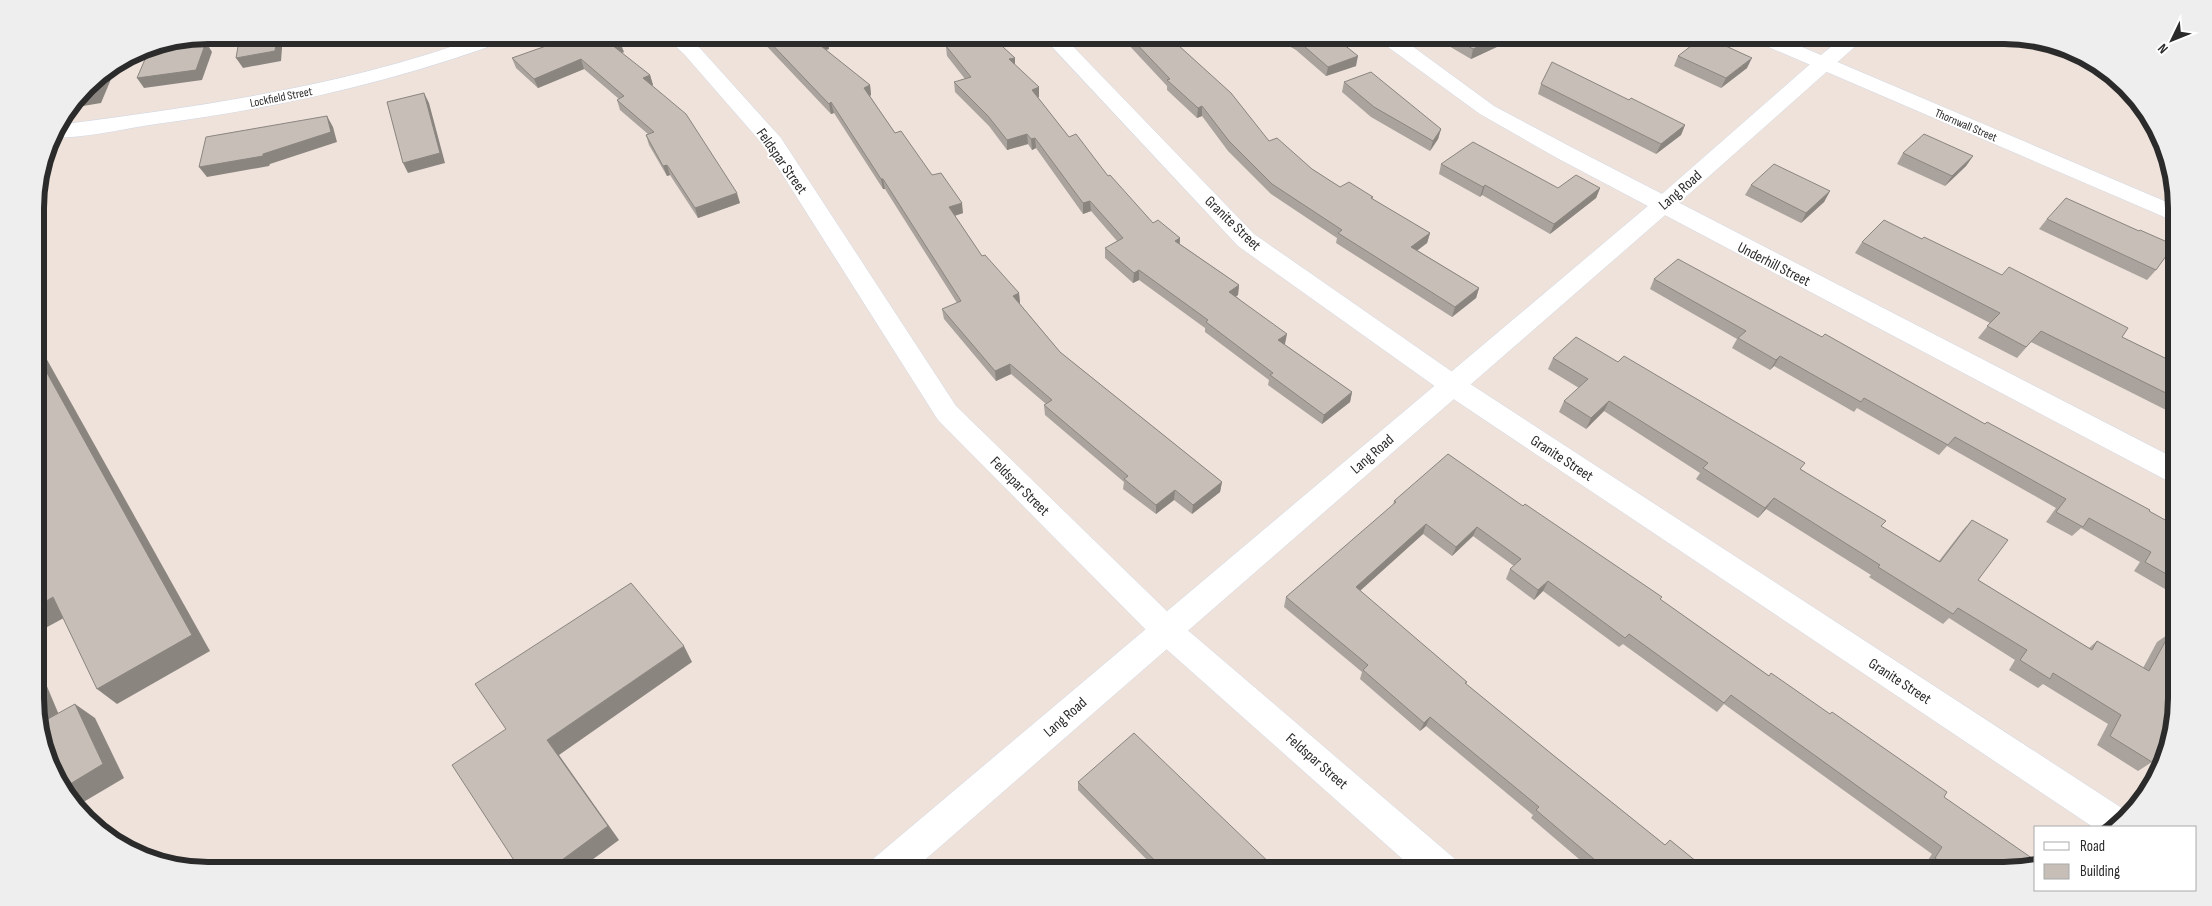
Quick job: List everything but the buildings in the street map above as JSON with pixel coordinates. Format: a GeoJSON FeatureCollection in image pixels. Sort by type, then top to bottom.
{"type":"FeatureCollection","features":[{"type":"Feature","properties":{"kind":"street","name":"Lockfield Street"},"geometry":{"type":"LineString","coordinates":[[64,130],[174,116],[308,92],[401,71],[481,44]]}},
{"type":"Feature","properties":{"kind":"street","name":"Feldspar Street"},"geometry":{"type":"LineString","coordinates":[[684,44],[773,143],[947,413],[1166,630],[1433,862]]}},
{"type":"Feature","properties":{"kind":"street","name":"Granite Street"},"geometry":{"type":"LineString","coordinates":[[1060,44],[1246,240],[1452,386],[2113,821]]}},
{"type":"Feature","properties":{"kind":"street","name":"Underhill Street"},"geometry":{"type":"LineString","coordinates":[[1396,44],[1487,110],[1663,205],[2168,468]]}},
{"type":"Feature","properties":{"kind":"street","name":"Thornwall Street"},"geometry":{"type":"LineString","coordinates":[[1778,44],[2168,212]]}},
{"type":"Feature","properties":{"kind":"street","name":"Lang Road"},"geometry":{"type":"LineString","coordinates":[[895,862],[1663,205],[1847,44]]}}]}
